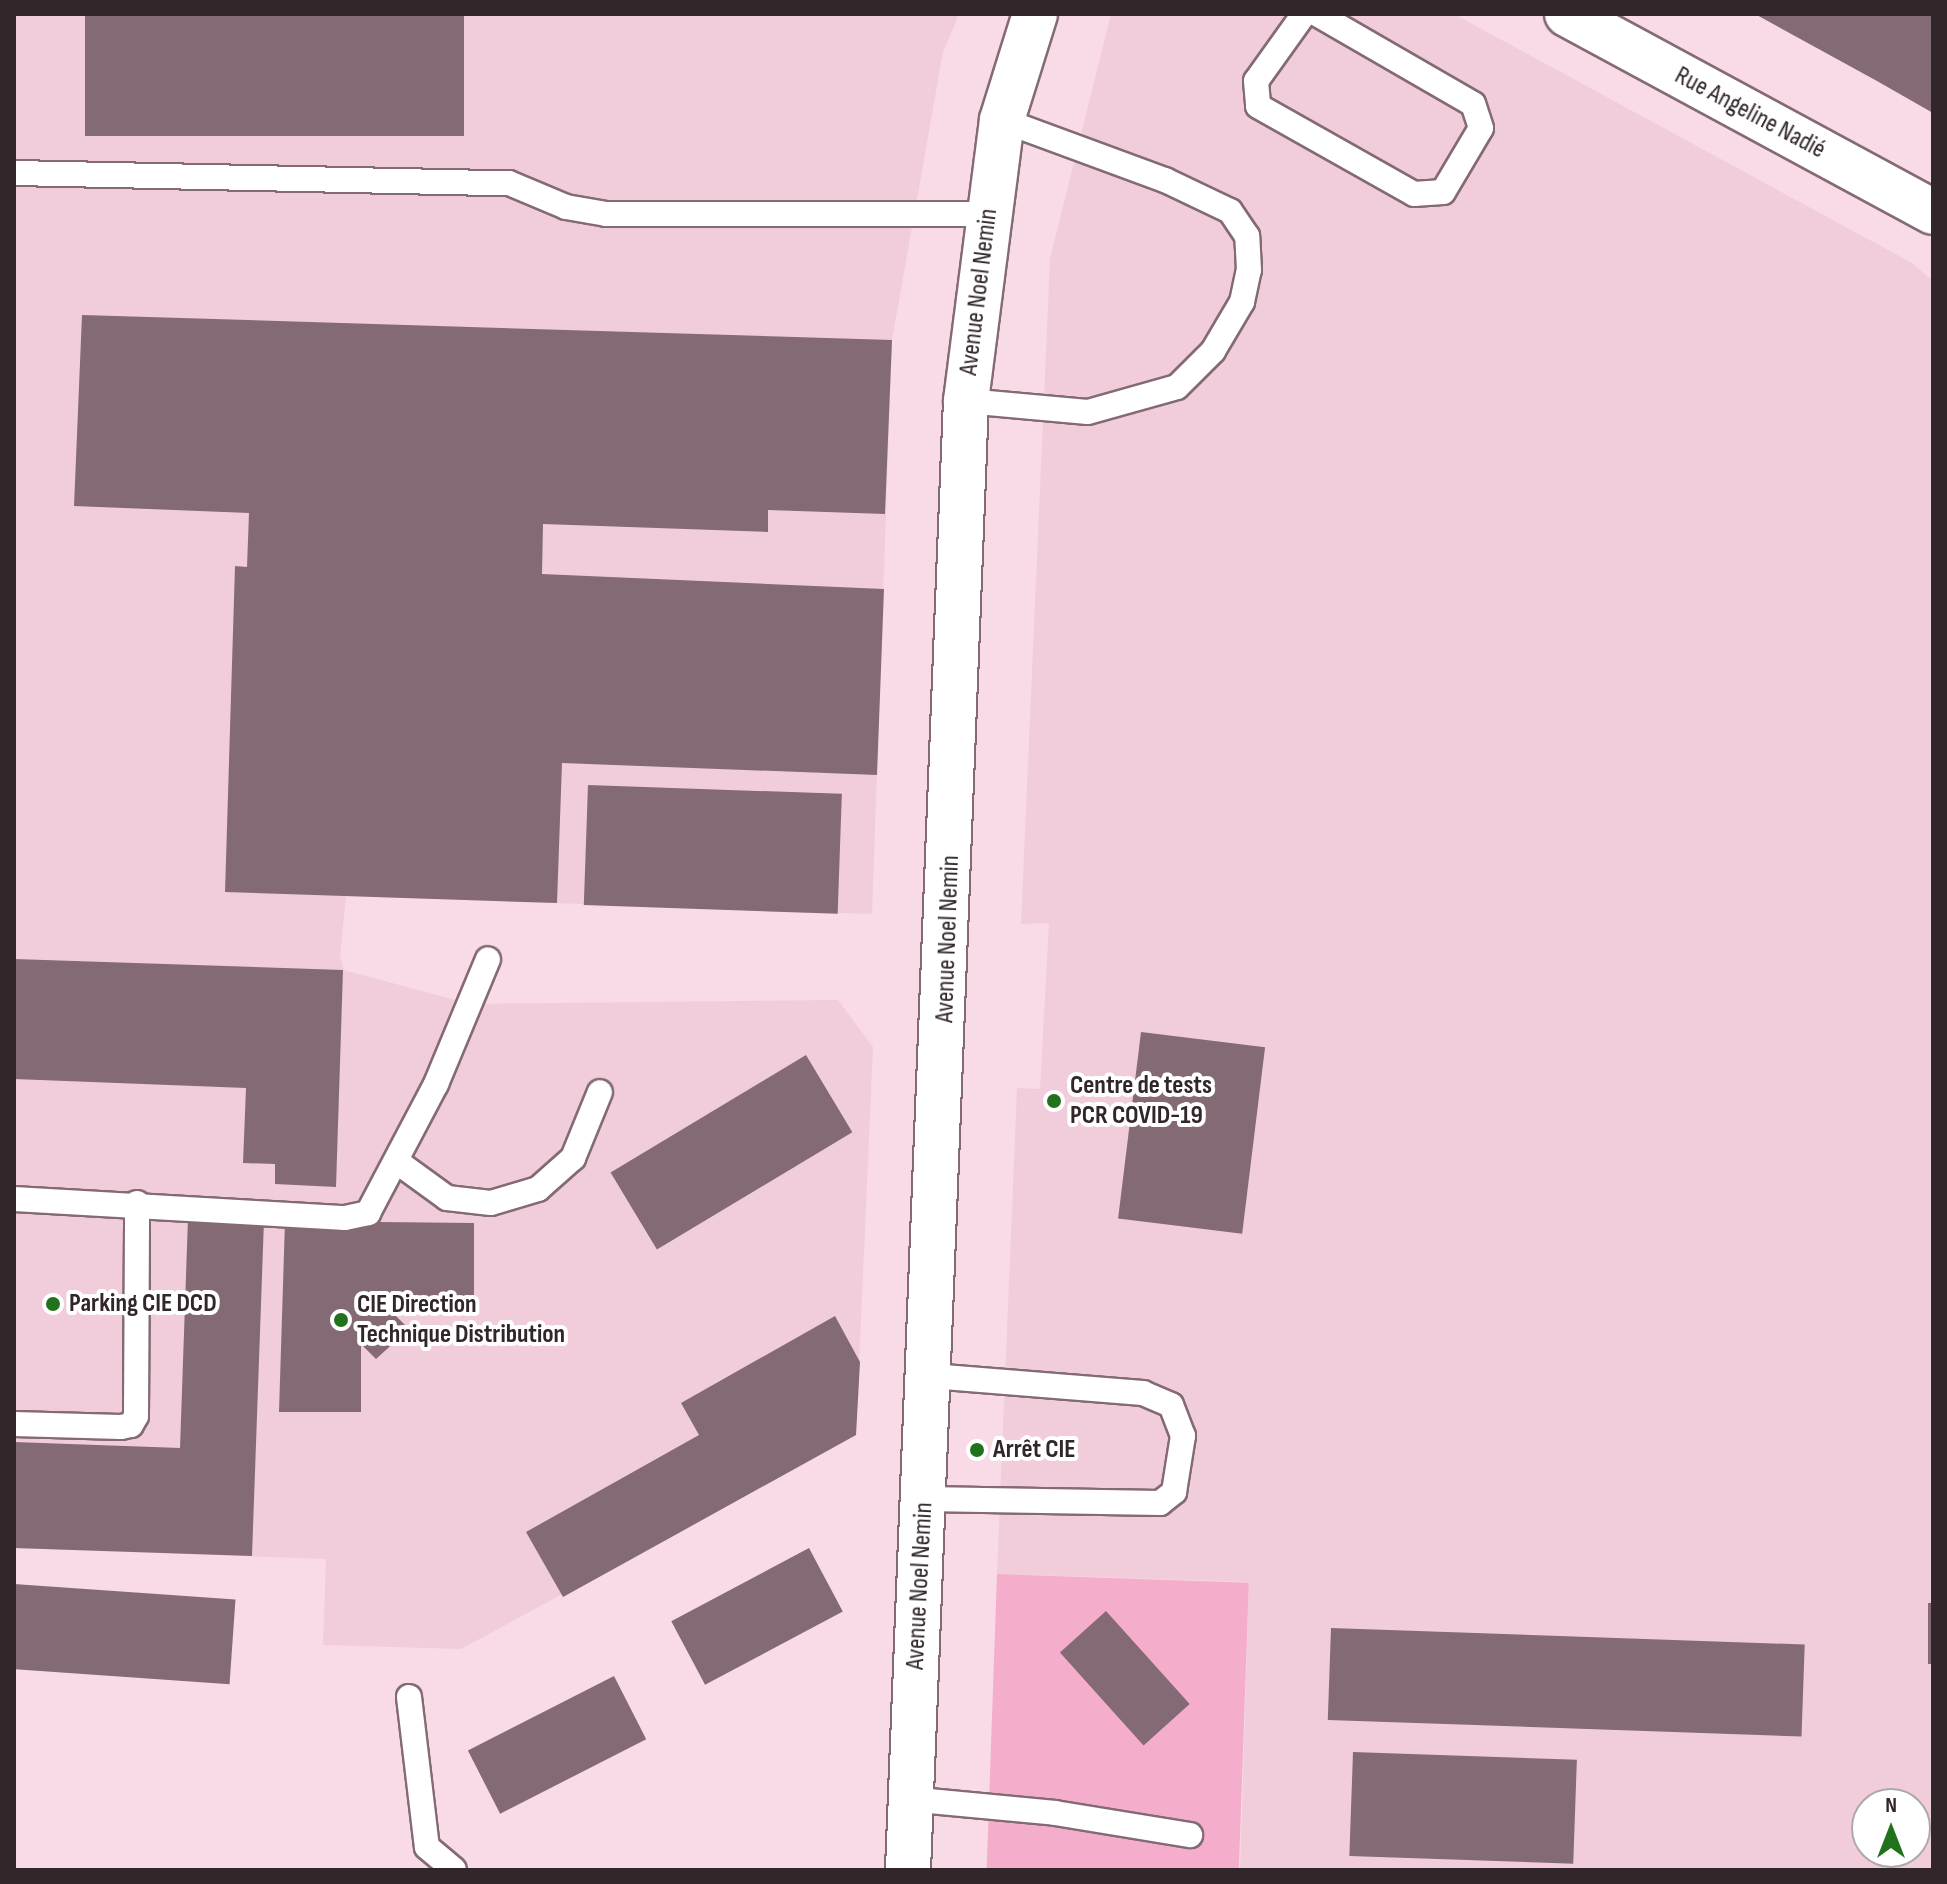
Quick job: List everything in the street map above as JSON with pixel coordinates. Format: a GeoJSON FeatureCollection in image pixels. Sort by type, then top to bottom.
{"type":"FeatureCollection","features":[{"type":"Feature","properties":{"kind":"street","name":"Avenue Noel Nemin"},"geometry":{"type":"LineString","coordinates":[[908,1870],[908,1799],[931,1376],[966,401],[987,214],[1002,120],[1035,14]]}},
{"type":"Feature","properties":{"kind":"street","name":"Rue Angeline Nadié"},"geometry":{"type":"LineString","coordinates":[[1567,14],[1933,212]]}},
{"type":"Feature","properties":{"kind":"lane"},"geometry":{"type":"LineString","coordinates":[[1304,14],[1256,81],[1258,106],[1414,194],[1443,192],[1481,128],[1473,104],[1317,14]]}},
{"type":"Feature","properties":{"kind":"lane"},"geometry":{"type":"LineString","coordinates":[[966,401],[1088,412],[1177,387],[1213,351],[1242,302],[1249,270],[1247,236],[1230,211],[1165,180],[1002,120]]}},
{"type":"Feature","properties":{"kind":"lane"},"geometry":{"type":"LineString","coordinates":[[14,173],[509,183],[566,207],[606,214],[987,214]]}},
{"type":"Feature","properties":{"kind":"lane"},"geometry":{"type":"LineString","coordinates":[[14,1199],[137,1203],[359,1217],[368,1213],[436,1084],[488,959]]}},
{"type":"Feature","properties":{"kind":"lane"},"geometry":{"type":"LineString","coordinates":[[396,1161],[447,1198],[491,1203],[538,1189],[573,1158],[600,1092]]}},
{"type":"Feature","properties":{"kind":"lane"},"geometry":{"type":"LineString","coordinates":[[14,1424],[131,1425],[136,1416],[137,1203]]}},
{"type":"Feature","properties":{"kind":"lane"},"geometry":{"type":"LineString","coordinates":[[925,1499],[1160,1503],[1174,1492],[1183,1436],[1171,1405],[1143,1393],[931,1376]]}},
{"type":"Feature","properties":{"kind":"lane"},"geometry":{"type":"LineString","coordinates":[[409,1697],[427,1847],[454,1870]]}},
{"type":"Feature","properties":{"kind":"lane"},"geometry":{"type":"LineString","coordinates":[[908,1799],[1055,1813],[1190,1835]]}},
{"type":"Feature","properties":{"kind":"shaded area"},"geometry":{"type":"Polygon","coordinates":[[[14,14],[959,14],[943,52],[892,340],[872,914],[346,896],[340,957],[344,970],[470,1004],[838,1000],[873,1047],[856,1435],[461,1649],[323,1645],[326,1559],[14,1548],[14,14]]]}},
{"type":"Feature","properties":{"kind":"shaded area"},"geometry":{"type":"Polygon","coordinates":[[[1111,14],[1454,14],[1912,263],[1933,281],[1933,1870],[1240,1870],[1249,1582],[997,1574],[1017,1088],[1040,1089],[1049,923],[1021,924],[1050,259],[1111,14]]]}},
{"type":"Feature","properties":{"kind":"shaded area"},"geometry":{"type":"Polygon","coordinates":[[[997,1574],[1249,1583],[1239,1870],[987,1870],[997,1574]]]}},
{"type":"Feature","properties":{"kind":"building"},"geometry":{"type":"Polygon","coordinates":[[[85,14],[464,14],[464,136],[85,136],[85,14]]]}},
{"type":"Feature","properties":{"kind":"building"},"geometry":{"type":"Polygon","coordinates":[[[1755,14],[1933,14],[1933,113],[1877,81],[1755,14]]]}},
{"type":"Feature","properties":{"kind":"building"},"geometry":{"type":"Polygon","coordinates":[[[82,315],[892,340],[885,514],[768,510],[768,532],[543,524],[542,574],[884,589],[877,775],[562,763],[557,903],[225,892],[235,566],[247,567],[249,513],[74,506],[82,315]]]}},
{"type":"Feature","properties":{"kind":"building"},"geometry":{"type":"Polygon","coordinates":[[[588,785],[842,794],[838,914],[584,905],[588,785]]]}},
{"type":"Feature","properties":{"kind":"building"},"geometry":{"type":"Polygon","coordinates":[[[14,959],[343,970],[336,1187],[275,1184],[275,1164],[243,1163],[246,1088],[14,1079],[14,959]]]}},
{"type":"Feature","properties":{"kind":"building"},"geometry":{"type":"Polygon","coordinates":[[[1141,1032],[1265,1047],[1242,1234],[1118,1219],[1141,1032]]]}},
{"type":"Feature","properties":{"kind":"building"},"geometry":{"type":"Polygon","coordinates":[[[806,1055],[852,1132],[657,1250],[611,1172],[806,1055]]]}},
{"type":"Feature","properties":{"kind":"building"},"geometry":{"type":"Polygon","coordinates":[[[188,1218],[264,1220],[252,1556],[14,1548],[14,1442],[180,1448],[188,1218]]]}},
{"type":"Feature","properties":{"kind":"building","name":"CIE Direction Technique Distribution"},"geometry":{"type":"Polygon","coordinates":[[[285,1221],[474,1223],[474,1311],[391,1311],[409,1329],[376,1359],[361,1344],[361,1412],[279,1412],[285,1221]]]}},
{"type":"Feature","properties":{"kind":"building"},"geometry":{"type":"Polygon","coordinates":[[[835,1316],[860,1362],[856,1435],[563,1597],[526,1532],[699,1435],[681,1403],[835,1316]]]}},
{"type":"Feature","properties":{"kind":"building"},"geometry":{"type":"Polygon","coordinates":[[[809,1548],[843,1612],[705,1685],[671,1621],[809,1548]]]}},
{"type":"Feature","properties":{"kind":"building"},"geometry":{"type":"Polygon","coordinates":[[[14,1584],[235,1599],[230,1684],[14,1669],[14,1584]]]}},
{"type":"Feature","properties":{"kind":"building"},"geometry":{"type":"Polygon","coordinates":[[[1928,1603],[1933,1603],[1933,1664],[1928,1664],[1928,1603]]]}},
{"type":"Feature","properties":{"kind":"building"},"geometry":{"type":"Polygon","coordinates":[[[1106,1611],[1190,1704],[1144,1745],[1060,1652],[1106,1611]]]}},
{"type":"Feature","properties":{"kind":"building"},"geometry":{"type":"Polygon","coordinates":[[[1331,1628],[1805,1645],[1802,1736],[1328,1720],[1331,1628]]]}},
{"type":"Feature","properties":{"kind":"building"},"geometry":{"type":"Polygon","coordinates":[[[614,1676],[646,1739],[500,1814],[468,1750],[614,1676]]]}},
{"type":"Feature","properties":{"kind":"building"},"geometry":{"type":"Polygon","coordinates":[[[1353,1752],[1577,1760],[1573,1864],[1349,1856],[1353,1752]]]}},
{"type":"Feature","properties":{"kind":"place","name":"Centre de tests PCR COVID-19"},"geometry":{"type":"Point","coordinates":[1054,1101]}},
{"type":"Feature","properties":{"kind":"place","name":"Parking CIE DCD"},"geometry":{"type":"Point","coordinates":[53,1304]}},
{"type":"Feature","properties":{"kind":"place","name":"CIE Direction Technique Distribution"},"geometry":{"type":"Point","coordinates":[341,1320]}},
{"type":"Feature","properties":{"kind":"place","name":"Arrêt CIE"},"geometry":{"type":"Point","coordinates":[977,1450]}}]}
